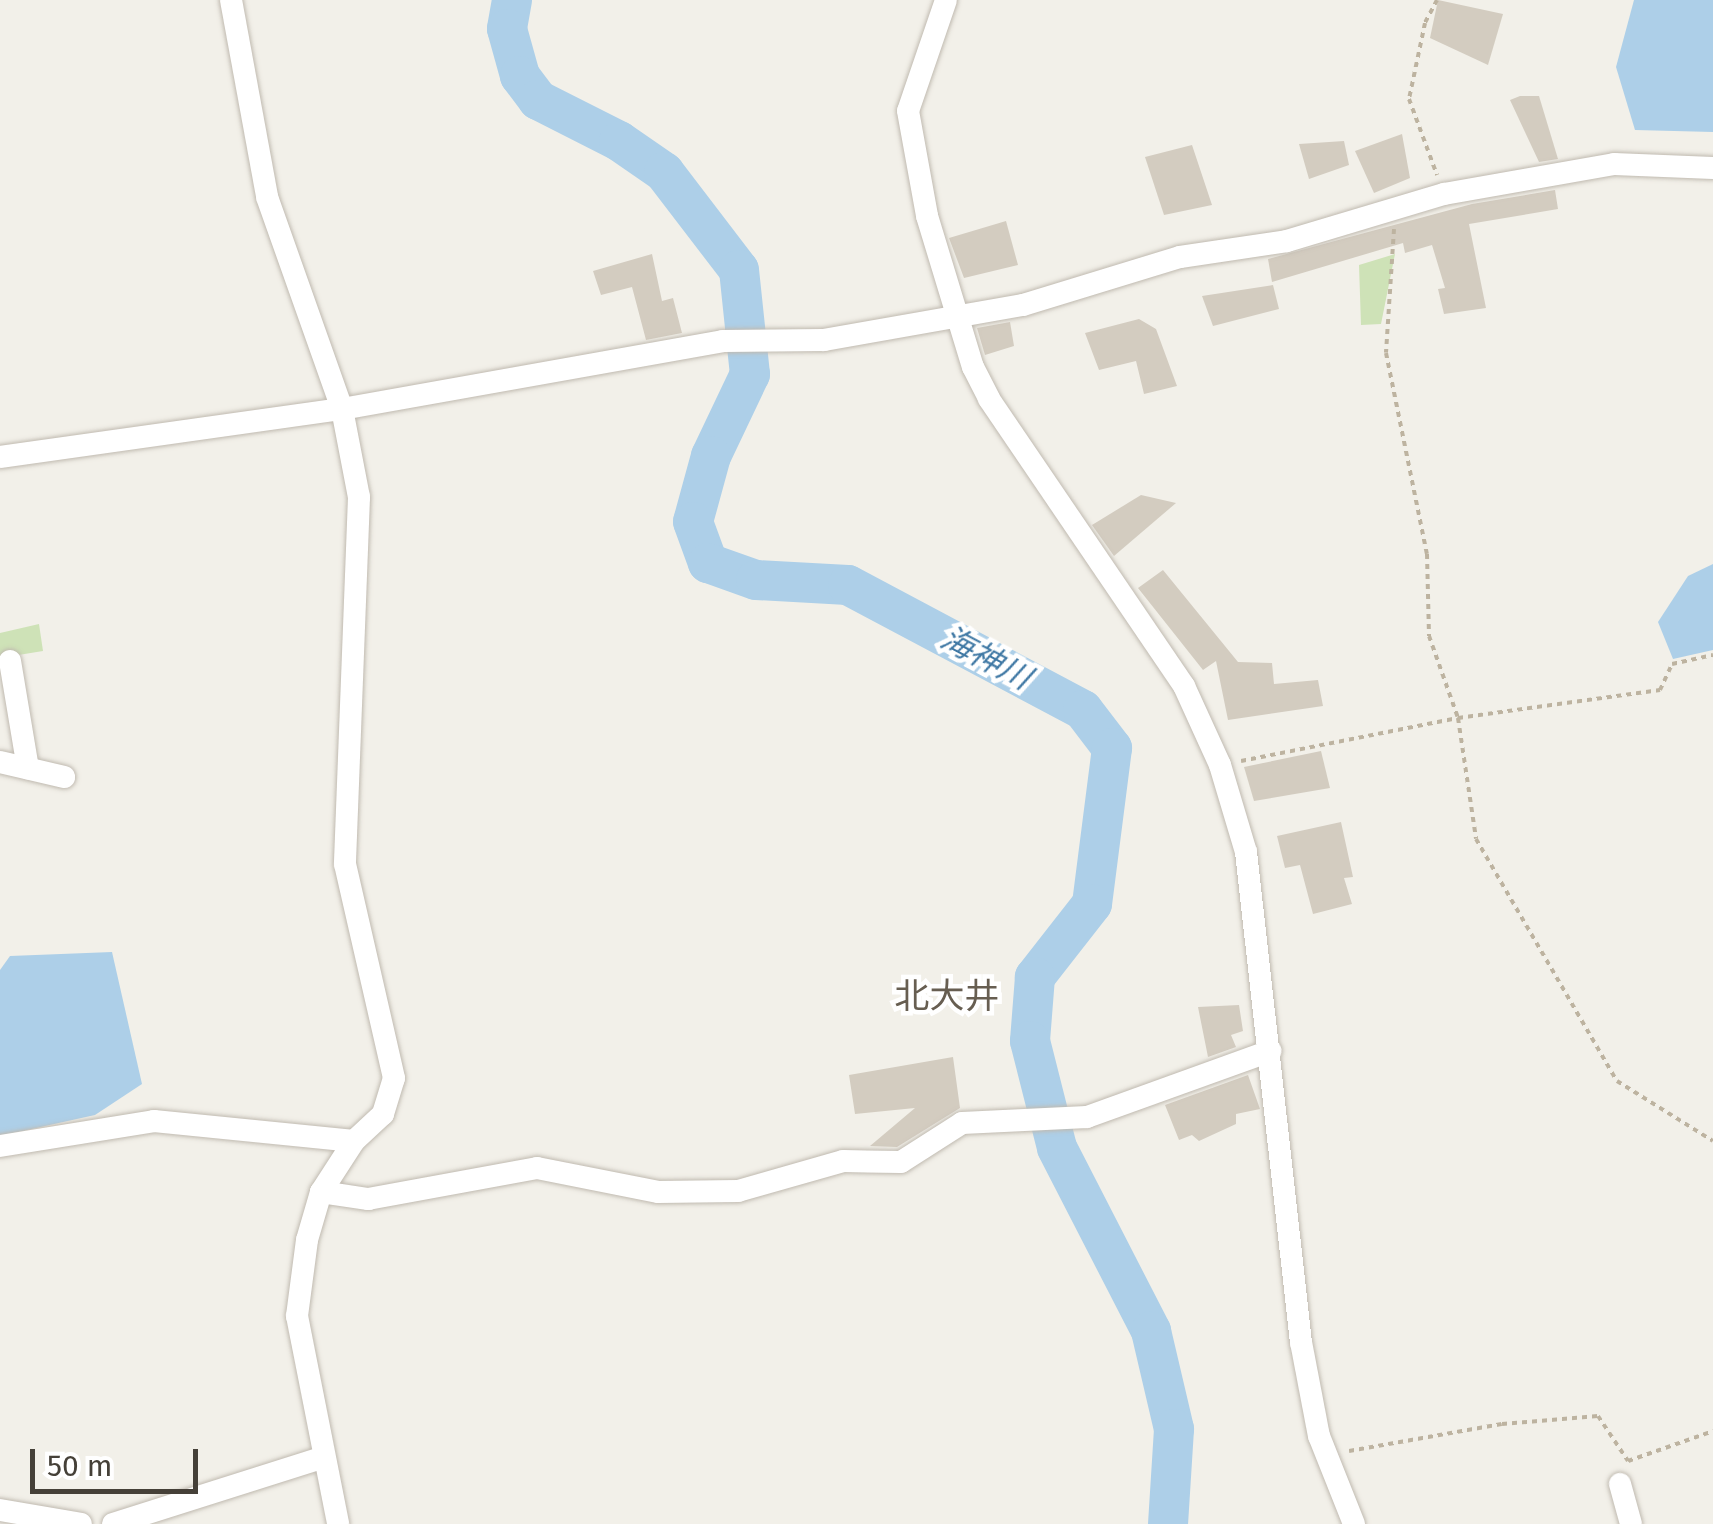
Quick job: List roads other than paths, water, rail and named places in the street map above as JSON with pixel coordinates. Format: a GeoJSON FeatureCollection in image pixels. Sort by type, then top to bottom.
{"type":"FeatureCollection","features":[{"type":"Feature","properties":{"kind":"street"},"geometry":{"type":"LineString","coordinates":[[232,0],[267,197],[342,409],[359,497],[360,557],[346,864],[394,1078],[383,1114],[354,1140],[321,1192],[307,1240],[298,1316],[338,1524]]}},
{"type":"Feature","properties":{"kind":"street"},"geometry":{"type":"LineString","coordinates":[[946,0],[908,111],[927,216],[957,316],[989,399],[1184,686],[1220,765],[1246,852],[1301,1342],[1327,1456],[1354,1524]]}},
{"type":"Feature","properties":{"kind":"street"},"geometry":{"type":"LineString","coordinates":[[0,457],[342,409],[723,341],[782,342],[957,316],[1394,210],[1444,194],[1614,164],[1713,168]]}},
{"type":"Feature","properties":{"kind":"street"},"geometry":{"type":"LineString","coordinates":[[10,661],[28,769]]}},
{"type":"Feature","properties":{"kind":"street"},"geometry":{"type":"LineString","coordinates":[[0,762],[64,777]]}},
{"type":"Feature","properties":{"kind":"street"},"geometry":{"type":"LineString","coordinates":[[321,1192],[368,1199],[537,1168],[658,1192],[738,1191],[843,1161],[901,1162],[962,1122],[1012,1118],[1074,1120],[1270,1050]]}},
{"type":"Feature","properties":{"kind":"street"},"geometry":{"type":"LineString","coordinates":[[0,1146],[154,1121],[354,1140]]}},
{"type":"Feature","properties":{"kind":"street"},"geometry":{"type":"LineString","coordinates":[[113,1524],[324,1457]]}},
{"type":"Feature","properties":{"kind":"street"},"geometry":{"type":"LineString","coordinates":[[1620,1484],[1631,1524]]}},
{"type":"Feature","properties":{"kind":"street"},"geometry":{"type":"LineString","coordinates":[[0,1510],[81,1524]]}},
{"type":"Feature","properties":{"kind":"water"},"geometry":{"type":"Polygon","coordinates":[[[1634,0],[1713,0],[1713,132],[1635,130],[1616,67],[1634,0]]]}},
{"type":"Feature","properties":{"kind":"water"},"geometry":{"type":"Polygon","coordinates":[[[1713,564],[1713,650],[1673,659],[1658,622],[1688,576],[1713,564]]]}},
{"type":"Feature","properties":{"kind":"water"},"geometry":{"type":"Polygon","coordinates":[[[112,952],[142,1084],[95,1115],[0,1136],[0,970],[10,956],[112,952]]]}},
{"type":"Feature","properties":{"kind":"waterway","name":"海神川"},"geometry":{"type":"LineString","coordinates":[[512,0],[507,29],[520,76],[538,100],[619,141],[664,172],[739,270],[750,374],[711,456],[693,522],[708,563],[756,580],[848,585],[1083,710],[1112,748],[1092,904],[1035,977],[1030,1041],[1057,1148],[1151,1331],[1174,1429],[1168,1524]]}},
{"type":"Feature","properties":{"kind":"district","name":"北大井"},"geometry":{"type":"Point","coordinates":[947,996]}}]}
